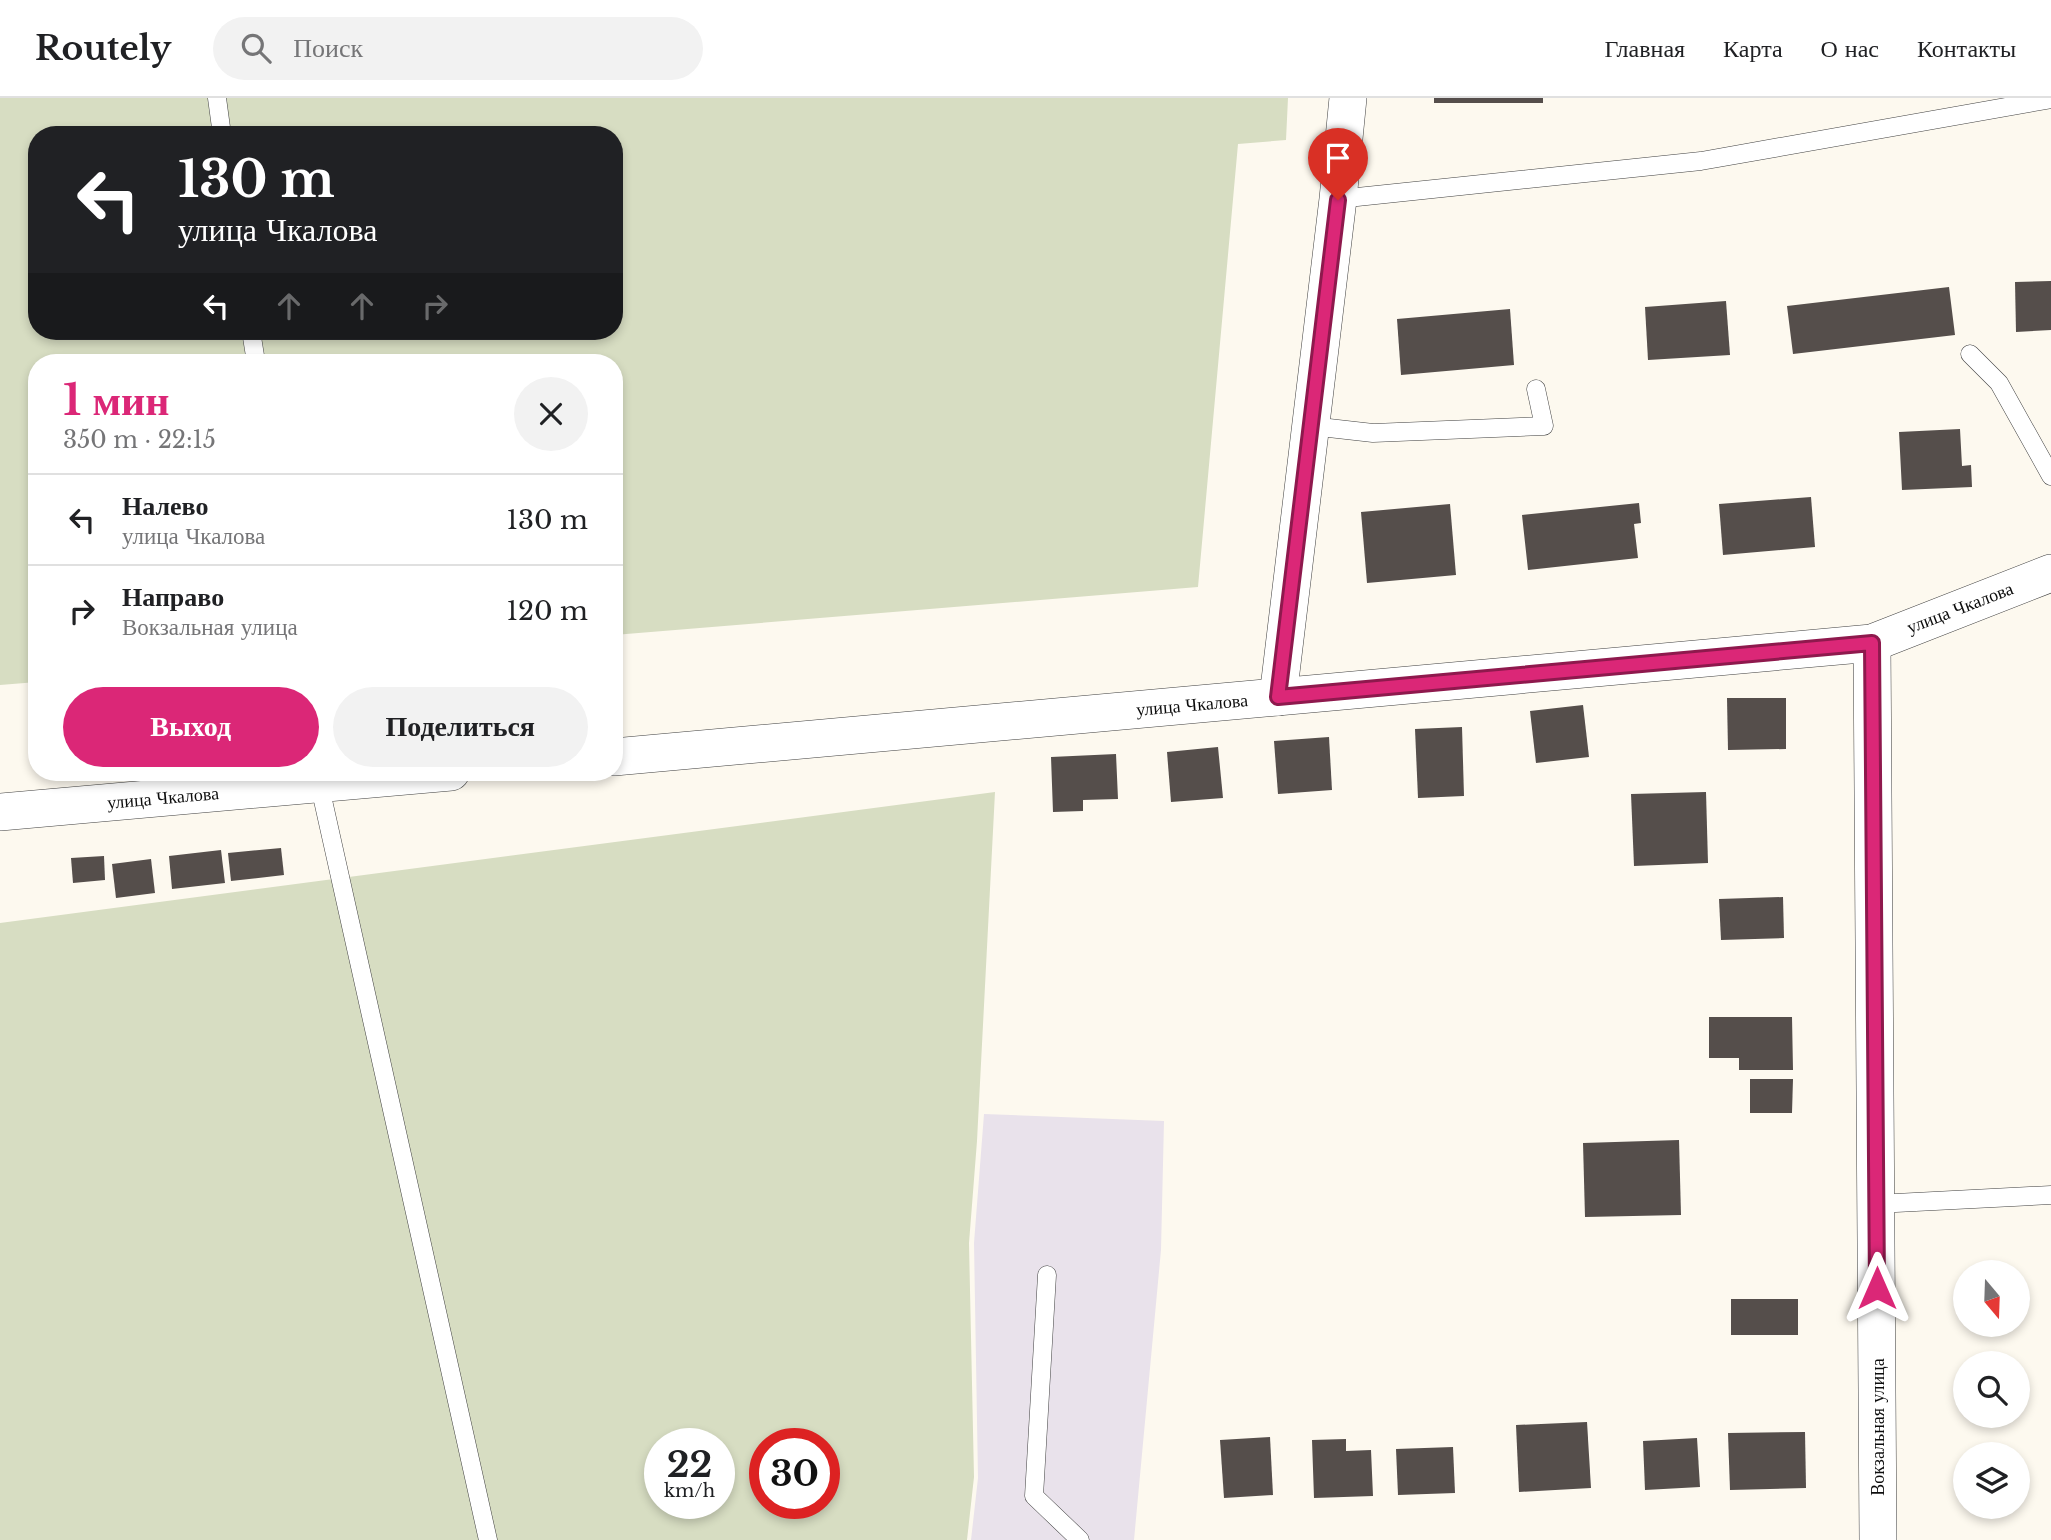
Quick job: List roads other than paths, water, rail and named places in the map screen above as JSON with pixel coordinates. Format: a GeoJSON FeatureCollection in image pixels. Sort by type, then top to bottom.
{"type":"FeatureCollection","features":[{"type":"Feature","properties":{"kind":"street"},"geometry":{"type":"LineString","coordinates":[[1278,697],[1348,98]]}},
{"type":"Feature","properties":{"kind":"street","name":"улица Чкалова"},"geometry":{"type":"LineString","coordinates":[[623,756],[1872,643],[2051,573]]}},
{"type":"Feature","properties":{"kind":"street","name":"Вокзальная улица"},"geometry":{"type":"LineString","coordinates":[[1872,643],[1878,1540]]}},
{"type":"Feature","properties":{"kind":"street","name":"улица Чкалова"},"geometry":{"type":"LineString","coordinates":[[0,812],[289,781]]}},
{"type":"Feature","properties":{"kind":"lane"},"geometry":{"type":"LineString","coordinates":[[217,98],[221,126]]}},
{"type":"Feature","properties":{"kind":"lane"},"geometry":{"type":"LineString","coordinates":[[1338,200],[1701,161],[2051,99]]}},
{"type":"Feature","properties":{"kind":"lane"},"geometry":{"type":"LineString","coordinates":[[1970,354],[1999,383],[2051,476]]}},
{"type":"Feature","properties":{"kind":"lane"},"geometry":{"type":"LineString","coordinates":[[1311,426],[1373,433],[1544,426],[1536,389]]}},
{"type":"Feature","properties":{"kind":"lane"},"geometry":{"type":"LineString","coordinates":[[318,781],[488,1540]]}},
{"type":"Feature","properties":{"kind":"lane"},"geometry":{"type":"LineString","coordinates":[[1876,1204],[2051,1195]]}},
{"type":"Feature","properties":{"kind":"lane"},"geometry":{"type":"LineString","coordinates":[[1047,1275],[1034,1496],[1080,1540]]}}]}
